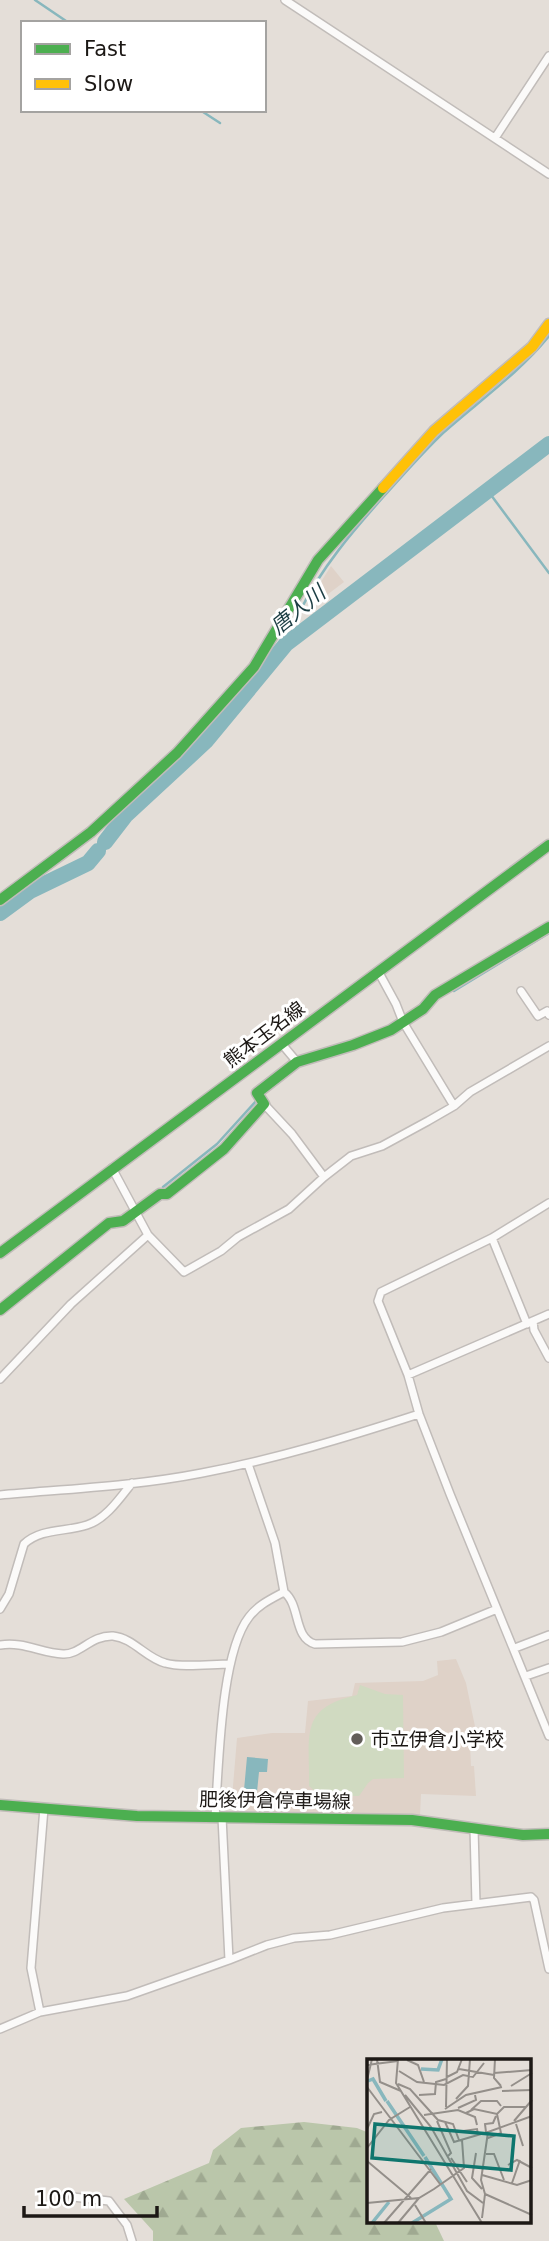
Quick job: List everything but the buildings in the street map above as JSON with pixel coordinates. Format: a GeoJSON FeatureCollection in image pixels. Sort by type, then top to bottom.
{"type":"FeatureCollection","features":[{"type":"Feature","properties":{"kind":"street"},"geometry":{"type":"LineString","coordinates":[[285,0],[549,174]]}},
{"type":"Feature","properties":{"kind":"street"},"geometry":{"type":"LineString","coordinates":[[495,138],[549,56]]}},
{"type":"Feature","properties":{"kind":"street"},"geometry":{"type":"LineString","coordinates":[[0,900],[91,832],[177,752],[254,667],[318,560],[434,431],[532,346],[549,324]]}},
{"type":"Feature","properties":{"kind":"street","name":"熊本玉名線"},"geometry":{"type":"LineString","coordinates":[[0,1253],[549,845]]}},
{"type":"Feature","properties":{"kind":"street"},"geometry":{"type":"LineString","coordinates":[[324,1177],[257,1094],[297,1062],[362,1044],[403,1022],[428,1005],[435,995],[549,926]]}},
{"type":"Feature","properties":{"kind":"street"},"geometry":{"type":"LineString","coordinates":[[377,971],[403,1022],[454,1107]]}},
{"type":"Feature","properties":{"kind":"street"},"geometry":{"type":"LineString","coordinates":[[521,991],[538,1016],[547,1011],[549,1015]]}},
{"type":"Feature","properties":{"kind":"street"},"geometry":{"type":"LineString","coordinates":[[281,1043],[297,1062]]}},
{"type":"Feature","properties":{"kind":"street"},"geometry":{"type":"LineString","coordinates":[[112,1168],[148,1235],[184,1272],[289,1209],[351,1156],[382,1146],[454,1107],[470,1092],[549,1046]]}},
{"type":"Feature","properties":{"kind":"street"},"geometry":{"type":"LineString","coordinates":[[0,1310],[109,1223],[123,1222],[160,1194],[167,1194],[224,1149],[262,1101]]}},
{"type":"Feature","properties":{"kind":"street"},"geometry":{"type":"LineString","coordinates":[[549,1203],[492,1238],[381,1292],[378,1301],[408,1375],[419,1414],[549,1736]]}},
{"type":"Feature","properties":{"kind":"street"},"geometry":{"type":"LineString","coordinates":[[0,1379],[71,1304],[148,1235]]}},
{"type":"Feature","properties":{"kind":"street"},"geometry":{"type":"LineString","coordinates":[[492,1238],[549,1358]]}},
{"type":"Feature","properties":{"kind":"street"},"geometry":{"type":"LineString","coordinates":[[408,1375],[549,1314]]}},
{"type":"Feature","properties":{"kind":"street"},"geometry":{"type":"LineString","coordinates":[[0,1495],[199,1474],[326,1443],[419,1414]]}},
{"type":"Feature","properties":{"kind":"street"},"geometry":{"type":"LineString","coordinates":[[248,1464],[275,1543],[284,1592],[291,1597],[303,1637],[315,1644],[402,1642],[441,1632],[497,1609]]}},
{"type":"Feature","properties":{"kind":"street"},"geometry":{"type":"LineString","coordinates":[[0,1609],[9,1594],[24,1544],[38,1534],[89,1525],[99,1520],[132,1483]]}},
{"type":"Feature","properties":{"kind":"street"},"geometry":{"type":"LineString","coordinates":[[229,1961],[219,1817],[230,1664],[243,1625],[261,1605],[284,1592]]}},
{"type":"Feature","properties":{"kind":"street"},"geometry":{"type":"LineString","coordinates":[[515,1648],[549,1635]]}},
{"type":"Feature","properties":{"kind":"street"},"geometry":{"type":"LineString","coordinates":[[0,1645],[19,1643],[51,1653],[68,1654],[99,1637],[112,1636],[122,1637],[167,1664],[230,1664]]}},
{"type":"Feature","properties":{"kind":"street"},"geometry":{"type":"LineString","coordinates":[[526,1676],[549,1668]]}},
{"type":"Feature","properties":{"kind":"street","name":"肥後伊倉停車場線"},"geometry":{"type":"LineString","coordinates":[[0,1805],[137,1816],[412,1820],[523,1835],[549,1834]]}},
{"type":"Feature","properties":{"kind":"street"},"geometry":{"type":"LineString","coordinates":[[40,2012],[31,1968],[44,1808]]}},
{"type":"Feature","properties":{"kind":"street"},"geometry":{"type":"LineString","coordinates":[[474,1828],[476,1904]]}},
{"type":"Feature","properties":{"kind":"street"},"geometry":{"type":"LineString","coordinates":[[0,2029],[40,2012],[127,1996],[267,1945],[294,1938],[330,1935],[443,1908],[530,1898],[534,1900],[549,1969]]}},
{"type":"Feature","properties":{"kind":"street"},"geometry":{"type":"LineString","coordinates":[[74,2197],[109,2201],[127,2225],[132,2241]]}},
{"type":"Feature","properties":{"kind":"shaded area"},"geometry":{"type":"Polygon","coordinates":[[[331,566],[344,582],[319,601],[314,593],[331,566]]]}},
{"type":"Feature","properties":{"kind":"shaded area","name":"市立伊倉小学校"},"geometry":{"type":"Polygon","coordinates":[[[456,1659],[466,1683],[478,1741],[470,1744],[476,1796],[421,1794],[420,1816],[231,1810],[237,1738],[272,1733],[305,1733],[308,1701],[352,1696],[355,1683],[423,1681],[438,1675],[437,1661],[456,1659]]]}},
{"type":"Feature","properties":{"kind":"green space"},"geometry":{"type":"Polygon","coordinates":[[[360,1685],[385,1694],[403,1695],[404,1778],[373,1779],[359,1796],[321,1796],[309,1786],[311,1727],[316,1716],[325,1708],[357,1695],[360,1685]]]}},
{"type":"Feature","properties":{"kind":"green space"},"geometry":{"type":"Polygon","coordinates":[[[304,2122],[357,2128],[367,2132],[367,2224],[436,2224],[444,2241],[153,2241],[153,2231],[124,2199],[209,2163],[213,2150],[241,2128],[304,2122]]]}},
{"type":"Feature","properties":{"kind":"water"},"geometry":{"type":"Polygon","coordinates":[[[247,1757],[268,1759],[267,1772],[259,1772],[257,1792],[244,1790],[247,1757]]]}},
{"type":"Feature","properties":{"kind":"waterway"},"geometry":{"type":"LineString","coordinates":[[35,0],[66,21]]}},
{"type":"Feature","properties":{"kind":"waterway"},"geometry":{"type":"LineString","coordinates":[[203,112],[220,123]]}},
{"type":"Feature","properties":{"kind":"waterway"},"geometry":{"type":"LineString","coordinates":[[300,611],[338,550],[406,471],[443,433],[512,375],[549,336]]}},
{"type":"Feature","properties":{"kind":"waterway","name":"唐人川"},"geometry":{"type":"LineString","coordinates":[[105,842],[125,816],[206,741],[286,644],[549,444]]}},
{"type":"Feature","properties":{"kind":"waterway"},"geometry":{"type":"LineString","coordinates":[[488,491],[549,573]]}},
{"type":"Feature","properties":{"kind":"waterway","name":"唐人川"},"geometry":{"type":"LineString","coordinates":[[304,624],[305,628]]}},
{"type":"Feature","properties":{"kind":"waterway","name":"唐人川"},"geometry":{"type":"LineString","coordinates":[[0,913],[30,891],[88,863],[98,851]]}},
{"type":"Feature","properties":{"kind":"waterway"},"geometry":{"type":"LineString","coordinates":[[454,991],[549,933]]}},
{"type":"Feature","properties":{"kind":"waterway"},"geometry":{"type":"LineString","coordinates":[[163,1187],[217,1144],[258,1099]]}},
{"type":"Feature","properties":{"kind":"waterway"},"geometry":{"type":"LineString","coordinates":[[97,1238],[111,1227]]}},
{"type":"Feature","properties":{"kind":"traffic: fast"},"geometry":{"type":"LineString","coordinates":[[0,900],[91,832],[177,753],[254,667],[318,560],[383,488]]}},
{"type":"Feature","properties":{"kind":"traffic: fast"},"geometry":{"type":"LineString","coordinates":[[0,1253],[549,845]]}},
{"type":"Feature","properties":{"kind":"traffic: fast"},"geometry":{"type":"LineString","coordinates":[[0,1310],[109,1223],[123,1221],[160,1194],[167,1194],[224,1149],[264,1104],[257,1093],[297,1062],[391,1030],[423,1009],[435,995],[549,927]]}},
{"type":"Feature","properties":{"kind":"traffic: fast"},"geometry":{"type":"LineString","coordinates":[[0,1805],[137,1816],[412,1820],[523,1835],[549,1834]]}},
{"type":"Feature","properties":{"kind":"traffic: slow"},"geometry":{"type":"LineString","coordinates":[[383,488],[434,431],[532,347],[549,324]]}},
{"type":"Feature","properties":{"kind":"place","name":"市立伊倉小学校"},"geometry":{"type":"Point","coordinates":[357,1739]}}]}
